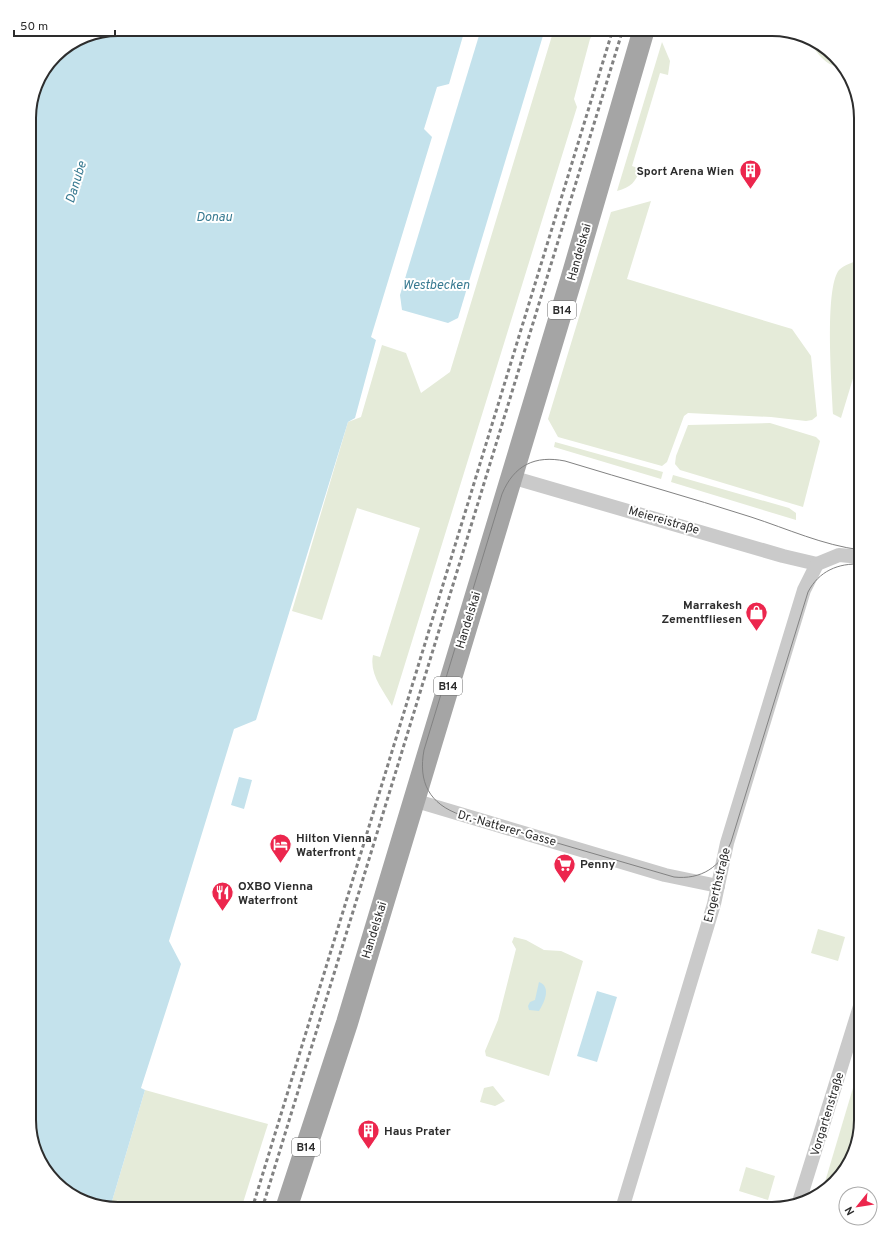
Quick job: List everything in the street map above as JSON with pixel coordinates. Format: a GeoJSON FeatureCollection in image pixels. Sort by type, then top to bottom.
{"type":"FeatureCollection","features":[{"type":"Feature","properties":{"kind":"main road","name":"Handelskai"},"geometry":{"type":"LineString","coordinates":[[288,1202],[347,1023],[642,36]]}},
{"type":"Feature","properties":{"kind":"street","name":"Meiereistraße"},"geometry":{"type":"LineString","coordinates":[[511,477],[783,556],[817,564]]}},
{"type":"Feature","properties":{"kind":"street"},"geometry":{"type":"LineString","coordinates":[[817,564],[839,556],[854,557]]}},
{"type":"Feature","properties":{"kind":"street","name":"Engerthstraße"},"geometry":{"type":"LineString","coordinates":[[624,1202],[718,886],[727,843],[804,590],[817,564]]}},
{"type":"Feature","properties":{"kind":"street","name":"Dr.-Natterer-Gasse"},"geometry":{"type":"LineString","coordinates":[[413,800],[665,875],[718,886]]}},
{"type":"Feature","properties":{"kind":"street","name":"Vorgartenstraße"},"geometry":{"type":"LineString","coordinates":[[801,1197],[854,1025]]}},
{"type":"Feature","properties":{"kind":"green space"},"geometry":{"type":"Polygon","coordinates":[[[552,36],[592,36],[574,99],[577,107],[392,706],[375,675],[372,662],[373,655],[380,657],[420,528],[357,508],[322,620],[292,611],[348,422],[361,417],[382,345],[406,353],[421,393],[450,372],[552,36]]]}},
{"type":"Feature","properties":{"kind":"green space"},"geometry":{"type":"Polygon","coordinates":[[[662,42],[670,61],[668,75],[660,73],[632,166],[640,169],[635,181],[626,188],[617,191],[662,42]]]}},
{"type":"Feature","properties":{"kind":"green space"},"geometry":{"type":"Polygon","coordinates":[[[812,47],[822,53],[836,67],[831,65],[817,53],[812,47]]]}},
{"type":"Feature","properties":{"kind":"green space"},"geometry":{"type":"Polygon","coordinates":[[[651,201],[627,279],[792,329],[811,356],[817,416],[812,420],[806,421],[771,417],[688,413],[684,416],[667,462],[662,466],[558,437],[548,419],[611,212],[651,201]]]}},
{"type":"Feature","properties":{"kind":"green space"},"geometry":{"type":"Polygon","coordinates":[[[854,262],[854,375],[841,418],[833,414],[830,317],[834,281],[839,270],[854,262]]]}},
{"type":"Feature","properties":{"kind":"green space"},"geometry":{"type":"Polygon","coordinates":[[[770,423],[816,437],[820,441],[803,507],[680,470],[675,464],[676,456],[688,425],[770,423]]]}},
{"type":"Feature","properties":{"kind":"green space"},"geometry":{"type":"Polygon","coordinates":[[[555,442],[663,472],[661,479],[554,447],[555,442]]]}},
{"type":"Feature","properties":{"kind":"green space"},"geometry":{"type":"Polygon","coordinates":[[[673,475],[789,508],[796,513],[796,520],[671,482],[673,475]]]}},
{"type":"Feature","properties":{"kind":"green space"},"geometry":{"type":"Polygon","coordinates":[[[818,929],[845,937],[838,961],[811,953],[818,929]]]}},
{"type":"Feature","properties":{"kind":"green space"},"geometry":{"type":"Polygon","coordinates":[[[514,937],[526,940],[544,950],[561,951],[583,961],[549,1076],[486,1056],[485,1051],[498,1020],[516,949],[512,942],[514,937]]]}},
{"type":"Feature","properties":{"kind":"green space"},"geometry":{"type":"Polygon","coordinates":[[[854,1085],[854,1120],[848,1152],[837,1170],[825,1183],[854,1085]]]}},
{"type":"Feature","properties":{"kind":"green space"},"geometry":{"type":"Polygon","coordinates":[[[493,1086],[505,1101],[495,1106],[480,1102],[484,1088],[493,1086]]]}},
{"type":"Feature","properties":{"kind":"green space"},"geometry":{"type":"Polygon","coordinates":[[[145,1090],[268,1124],[243,1202],[112,1202],[145,1090]]]}},
{"type":"Feature","properties":{"kind":"green space"},"geometry":{"type":"Polygon","coordinates":[[[746,1167],[775,1176],[768,1200],[739,1191],[746,1167]]]}},
{"type":"Feature","properties":{"kind":"water","name":"Donau"},"geometry":{"type":"Polygon","coordinates":[[[112,36],[463,36],[449,84],[437,87],[424,129],[432,137],[371,337],[376,340],[355,418],[348,422],[256,720],[234,729],[169,941],[181,964],[141,1088],[145,1090],[112,1202],[92,1198],[82,1194],[60,1178],[53,1170],[42,1152],[36,1120],[36,112],[42,86],[56,64],[68,53],[86,42],[112,36]]]}},
{"type":"Feature","properties":{"kind":"water","name":"Westbecken"},"geometry":{"type":"Polygon","coordinates":[[[479,36],[543,36],[458,318],[448,323],[402,310],[400,295],[479,36]]]}},
{"type":"Feature","properties":{"kind":"water"},"geometry":{"type":"Polygon","coordinates":[[[239,777],[252,780],[244,809],[231,805],[239,777]]]}},
{"type":"Feature","properties":{"kind":"water"},"geometry":{"type":"Polygon","coordinates":[[[539,982],[543,984],[546,991],[545,1000],[539,1011],[529,1010],[528,1006],[530,1002],[535,1000],[539,982]]]}},
{"type":"Feature","properties":{"kind":"water"},"geometry":{"type":"Polygon","coordinates":[[[597,991],[617,997],[597,1062],[577,1056],[597,991]]]}},
{"type":"Feature","properties":{"kind":"tram line"},"geometry":{"type":"LineString","coordinates":[[854,549],[819,541],[728,510],[565,461],[544,460],[527,464],[519,469],[513,476],[502,494],[424,750],[423,772],[428,790],[441,805],[461,815],[674,877],[693,876],[709,870],[722,858],[731,842],[808,592],[818,579],[830,570],[845,565],[854,564]]}},
{"type":"Feature","properties":{"kind":"railway"},"geometry":{"type":"LineString","coordinates":[[254,1202],[611,36]]}},
{"type":"Feature","properties":{"kind":"railway"},"geometry":{"type":"LineString","coordinates":[[264,1202],[621,36]]}},
{"type":"Feature","properties":{"kind":"place","name":"Sport Arena Wien"},"geometry":{"type":"Point","coordinates":[750,190]}},
{"type":"Feature","properties":{"kind":"place","name":"Marrakesh Zementfliesen"},"geometry":{"type":"Point","coordinates":[757,632]}},
{"type":"Feature","properties":{"kind":"place","name":"Hilton Vienna Waterfront"},"geometry":{"type":"Point","coordinates":[280,864]}},
{"type":"Feature","properties":{"kind":"place","name":"Penny"},"geometry":{"type":"Point","coordinates":[564,884]}},
{"type":"Feature","properties":{"kind":"place","name":"OXBO Vienna Waterfront"},"geometry":{"type":"Point","coordinates":[222,912]}},
{"type":"Feature","properties":{"kind":"place","name":"Haus Prater"},"geometry":{"type":"Point","coordinates":[368,1150]}},
{"type":"Feature","properties":{"kind":"water label","name":"Danube"},"geometry":{"type":"Point","coordinates":[75,182]}}]}
